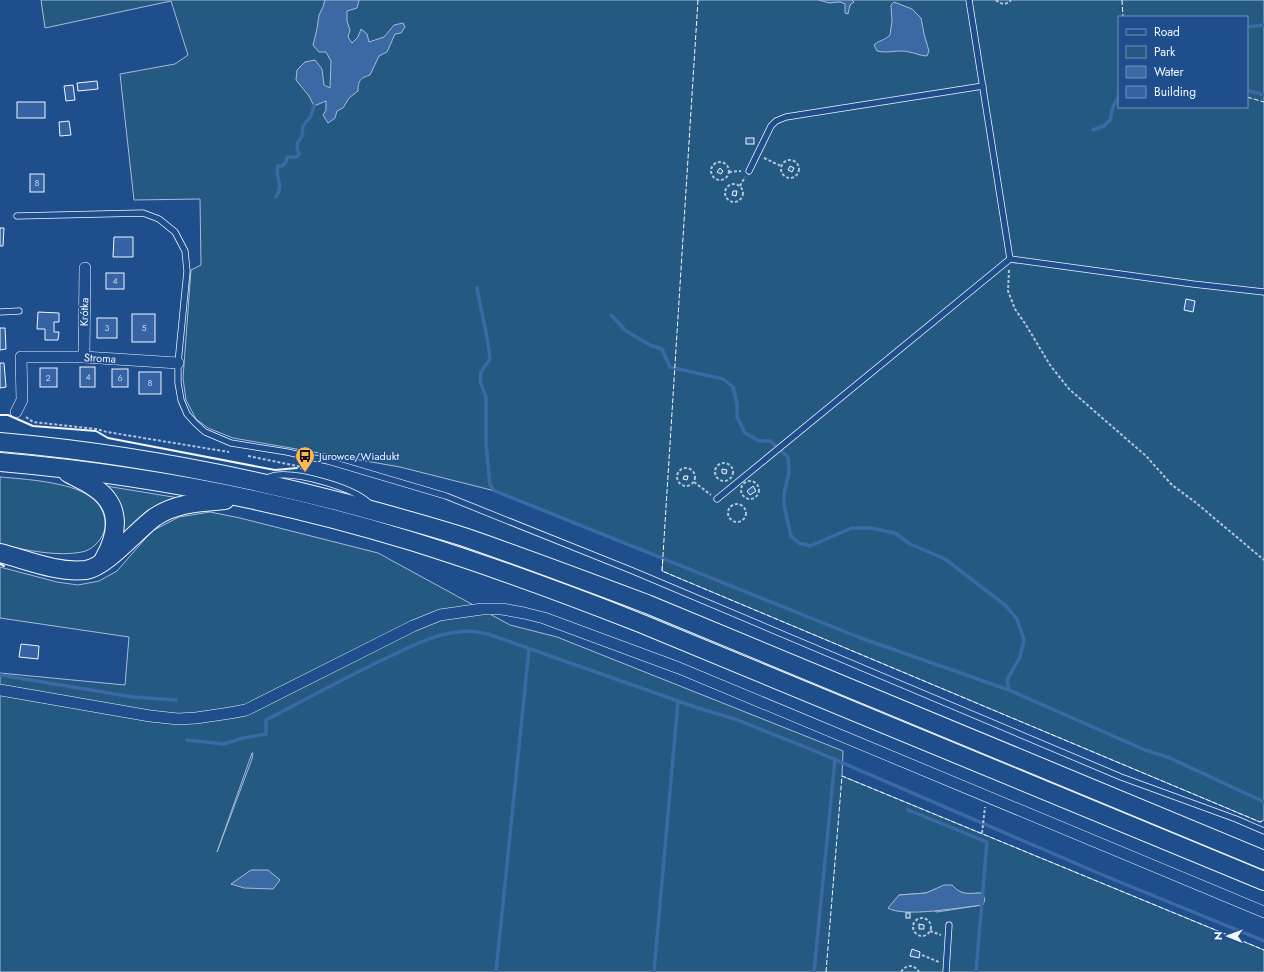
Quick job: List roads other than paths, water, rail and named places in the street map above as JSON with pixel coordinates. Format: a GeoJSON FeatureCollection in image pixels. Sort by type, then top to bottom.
{"type":"FeatureCollection","features":[{"type":"Feature","properties":{"kind":"highway"},"geometry":{"type":"LineString","coordinates":[[0,442],[117,456],[203,470],[373,510],[462,537],[647,604],[1264,860]]}},
{"type":"Feature","properties":{"kind":"highway"},"geometry":{"type":"LineString","coordinates":[[0,462],[58,467],[155,482],[244,499],[306,513],[410,541],[562,592],[723,656],[1264,881]]}},
{"type":"Feature","properties":{"kind":"highway"},"geometry":{"type":"LineString","coordinates":[[58,467],[96,488],[105,496],[114,510],[116,528],[112,546],[103,562]]}},
{"type":"Feature","properties":{"kind":"highway"},"geometry":{"type":"LineString","coordinates":[[0,553],[58,569],[88,570],[103,562],[156,517],[176,506],[244,499]]}},
{"type":"Feature","properties":{"kind":"street","name":"Krótka"},"geometry":{"type":"LineString","coordinates":[[84,357],[85,268]]}},
{"type":"Feature","properties":{"kind":"street","name":"Stroma"},"geometry":{"type":"LineString","coordinates":[[16,412],[22,400],[21,357],[84,357],[178,363]]}},
{"type":"Feature","properties":{"kind":"street"},"geometry":{"type":"LineString","coordinates":[[0,690],[171,718],[196,718],[224,714],[246,710],[413,626],[440,615],[482,609],[524,613],[544,618],[679,668],[1264,912]]}},
{"type":"Feature","properties":{"kind":"lane"},"geometry":{"type":"LineString","coordinates":[[969,0],[1010,259]]}},
{"type":"Feature","properties":{"kind":"lane"},"geometry":{"type":"LineString","coordinates":[[749,171],[771,126],[776,121],[786,117],[983,86]]}},
{"type":"Feature","properties":{"kind":"lane"},"geometry":{"type":"LineString","coordinates":[[17,216],[143,213],[159,219],[175,232],[185,251],[187,271],[178,363],[178,384],[181,400],[187,414],[205,432],[230,443],[287,452],[328,461],[446,496],[633,571],[1122,777],[1236,819],[1264,831]]}},
{"type":"Feature","properties":{"kind":"lane"},"geometry":{"type":"LineString","coordinates":[[717,499],[1010,259],[1193,284],[1264,292]]}},
{"type":"Feature","properties":{"kind":"lane"},"geometry":{"type":"LineString","coordinates":[[0,312],[19,311]]}},
{"type":"Feature","properties":{"kind":"lane"},"geometry":{"type":"LineString","coordinates":[[946,972],[948,925]]}},
{"type":"Feature","properties":{"kind":"water"},"geometry":{"type":"Polygon","coordinates":[[[325,0],[359,0],[357,8],[347,11],[347,21],[350,30],[348,37],[352,43],[358,37],[361,29],[367,34],[369,42],[384,37],[394,25],[403,23],[405,27],[401,33],[395,34],[387,52],[379,56],[370,75],[360,80],[358,91],[349,98],[343,108],[337,111],[335,118],[328,123],[323,115],[326,110],[326,101],[314,106],[309,96],[296,80],[297,70],[305,62],[315,60],[322,69],[324,85],[330,88],[331,61],[326,52],[319,52],[313,45],[319,15],[325,0]]]}},
{"type":"Feature","properties":{"kind":"water"},"geometry":{"type":"Polygon","coordinates":[[[819,0],[852,0],[854,2],[850,5],[848,14],[845,13],[845,4],[840,2],[829,3],[819,0]]]}},
{"type":"Feature","properties":{"kind":"water"},"geometry":{"type":"Polygon","coordinates":[[[894,2],[912,9],[921,18],[929,51],[927,56],[905,51],[877,51],[874,45],[890,35],[892,21],[891,5],[894,2]]]}},
{"type":"Feature","properties":{"kind":"water"},"geometry":{"type":"Polygon","coordinates":[[[251,870],[268,870],[280,880],[273,889],[244,888],[231,884],[251,870]]]}},
{"type":"Feature","properties":{"kind":"water"},"geometry":{"type":"Polygon","coordinates":[[[944,885],[952,885],[959,891],[966,893],[982,893],[985,899],[983,905],[920,912],[896,911],[888,908],[899,895],[926,893],[944,885]]]}},
{"type":"Feature","properties":{"kind":"waterway"},"geometry":{"type":"LineString","coordinates":[[1248,27],[1264,25]]}},
{"type":"Feature","properties":{"kind":"waterway"},"geometry":{"type":"LineString","coordinates":[[1248,90],[1264,95]]}},
{"type":"Feature","properties":{"kind":"waterway"},"geometry":{"type":"LineString","coordinates":[[1093,130],[1104,126],[1110,120],[1113,107],[1118,97]]}},
{"type":"Feature","properties":{"kind":"waterway"},"geometry":{"type":"LineString","coordinates":[[276,197],[280,188],[277,174],[278,166],[282,166],[286,162],[287,157],[297,157],[299,154],[297,147],[298,142],[302,136],[303,126],[311,116],[314,106]]}},
{"type":"Feature","properties":{"kind":"waterway"},"geometry":{"type":"LineString","coordinates":[[477,288],[488,341],[490,359],[481,372],[480,381],[486,397],[486,444],[490,485],[495,491],[858,637],[1009,690]]}},
{"type":"Feature","properties":{"kind":"waterway"},"geometry":{"type":"LineString","coordinates":[[611,315],[626,331],[650,345],[662,349],[670,367],[723,379],[733,387],[737,404],[737,417],[745,433],[759,441],[770,441],[788,457],[789,473],[784,493],[784,505],[791,536],[799,543],[810,546],[852,528],[871,528],[895,533],[910,544],[945,559],[1005,605],[1017,619],[1024,640],[1020,657],[1007,680],[1009,690],[1145,750],[1170,758],[1264,802]]}},
{"type":"Feature","properties":{"kind":"waterway"},"geometry":{"type":"LineString","coordinates":[[187,740],[224,744],[243,738],[266,734],[266,720],[346,678],[417,644],[433,637],[462,631],[488,634],[698,708],[735,719],[815,751],[1105,876],[1264,941]]}},
{"type":"Feature","properties":{"kind":"waterway"},"geometry":{"type":"LineString","coordinates":[[496,972],[529,649]]}},
{"type":"Feature","properties":{"kind":"waterway"},"geometry":{"type":"LineString","coordinates":[[0,675],[133,697],[176,700]]}},
{"type":"Feature","properties":{"kind":"waterway"},"geometry":{"type":"LineString","coordinates":[[654,972],[678,701]]}},
{"type":"Feature","properties":{"kind":"waterway"},"geometry":{"type":"LineString","coordinates":[[814,972],[835,759]]}},
{"type":"Feature","properties":{"kind":"waterway"},"geometry":{"type":"LineString","coordinates":[[908,810],[987,842],[976,972]]}},
{"type":"Feature","properties":{"kind":"place","name":"Jurowce/Wiadukt"},"geometry":{"type":"Point","coordinates":[305,473]}}]}
